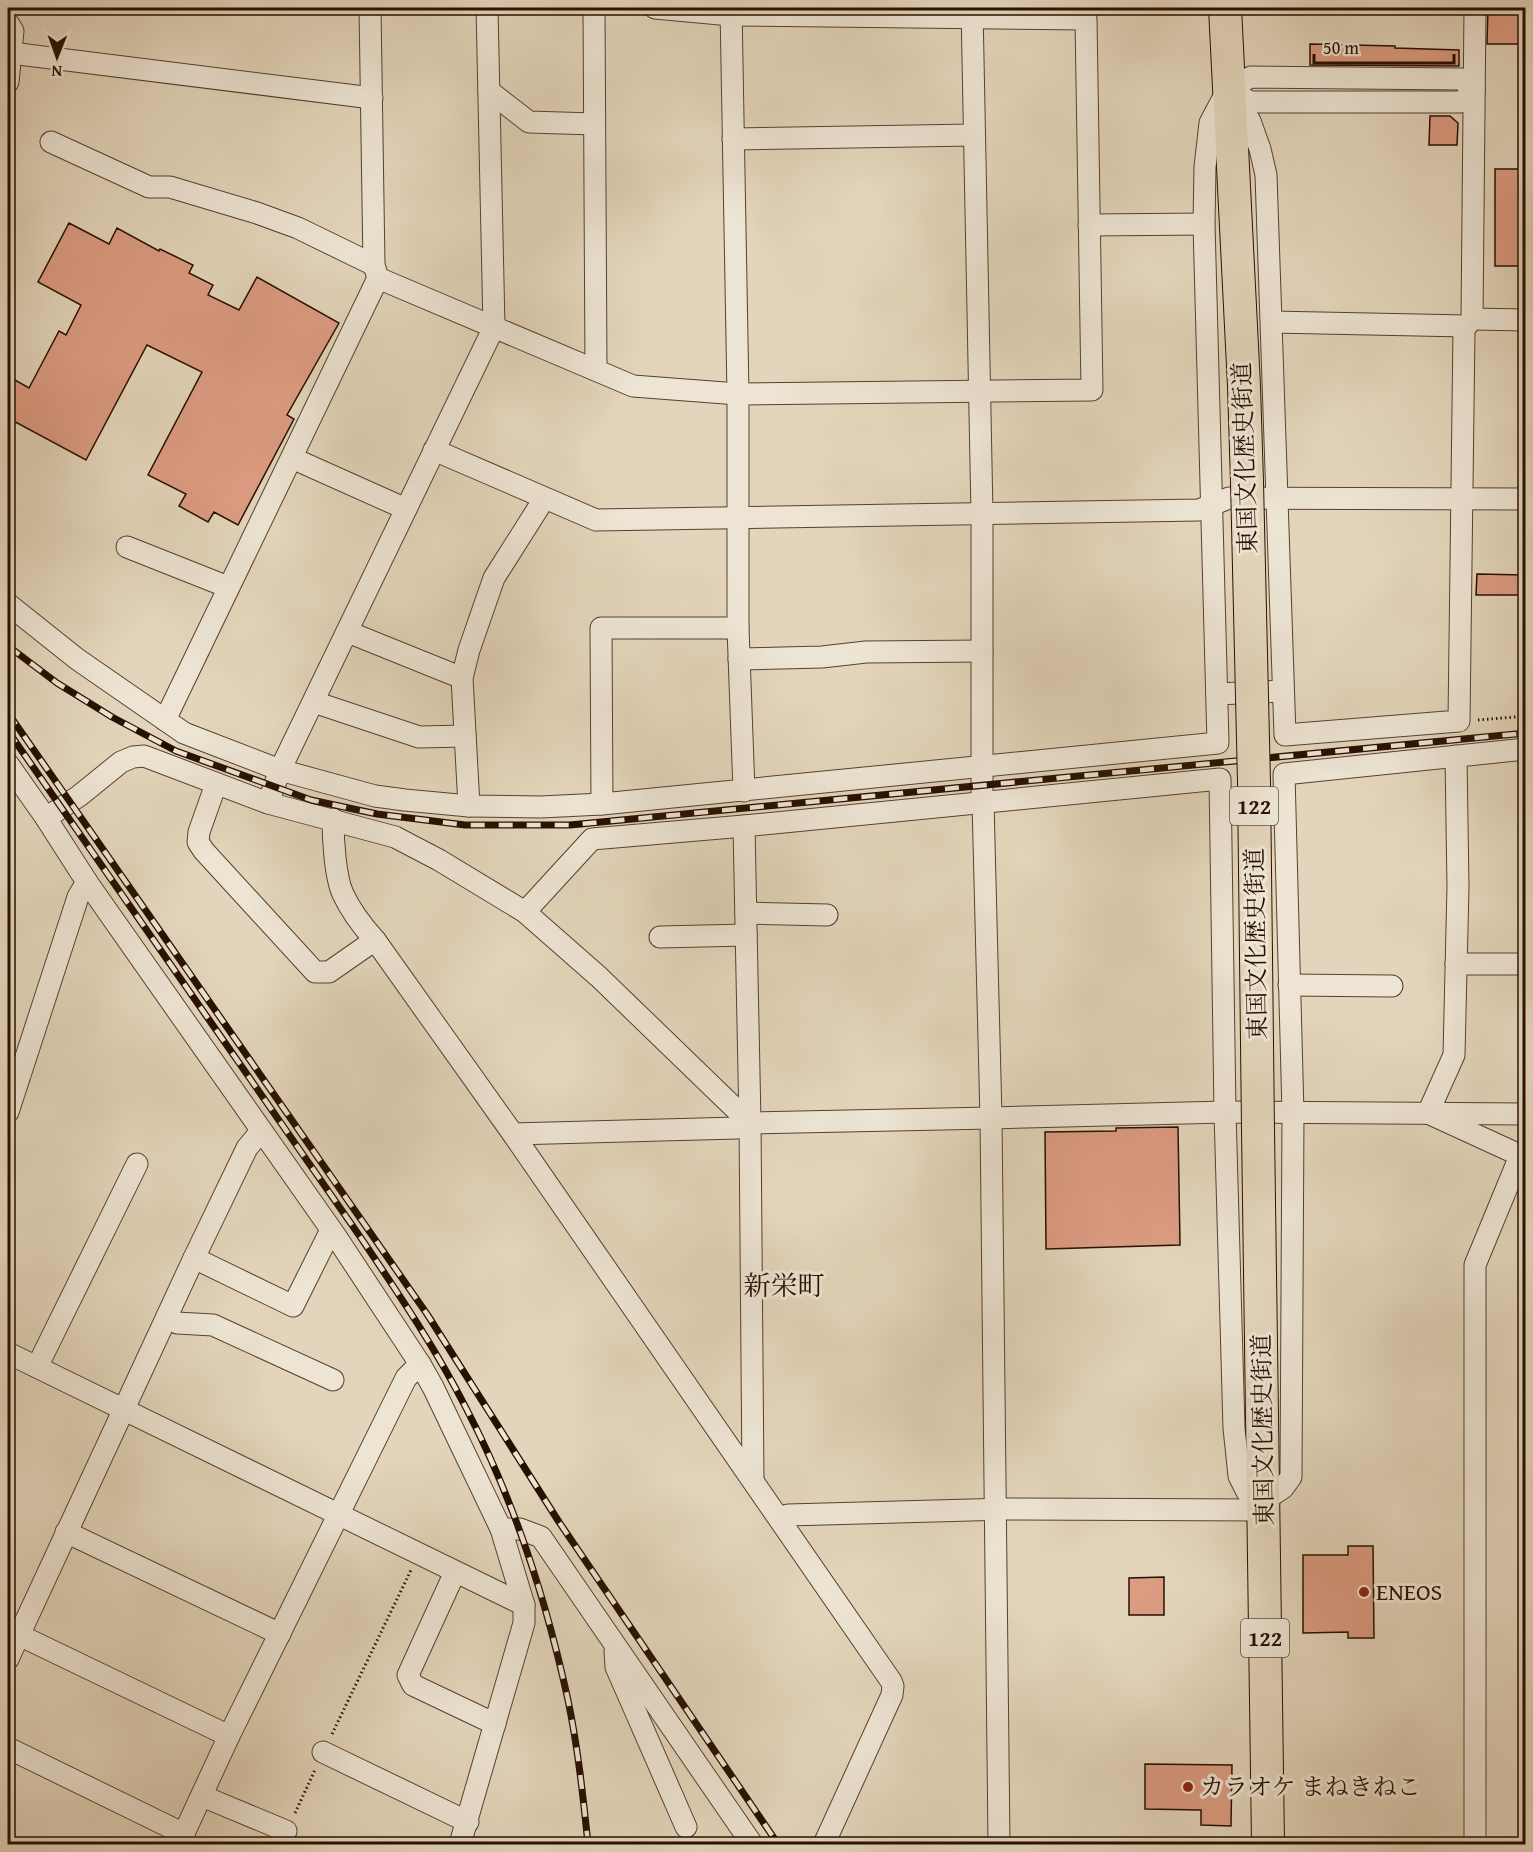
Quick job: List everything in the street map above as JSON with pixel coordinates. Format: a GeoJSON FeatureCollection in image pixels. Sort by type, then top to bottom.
{"type":"FeatureCollection","features":[{"type":"Feature","properties":{"kind":"highway","name":"東国文化歴史街道"},"geometry":{"type":"LineString","coordinates":[[1225,8],[1247,482],[1254,783],[1268,1845]]}},
{"type":"Feature","properties":{"kind":"street"},"geometry":{"type":"LineString","coordinates":[[165,720],[292,458],[376,271],[370,8]]}},
{"type":"Feature","properties":{"kind":"street"},"geometry":{"type":"LineString","coordinates":[[268,803],[280,770],[494,327],[487,8]]}},
{"type":"Feature","properties":{"kind":"street"},"geometry":{"type":"LineString","coordinates":[[594,8],[596,370]]}},
{"type":"Feature","properties":{"kind":"street"},"geometry":{"type":"LineString","coordinates":[[51,142],[148,187],[170,187],[298,228],[376,271],[494,327],[633,386],[738,394],[1092,390],[1086,19],[972,13],[731,11],[655,8]]}},
{"type":"Feature","properties":{"kind":"street"},"geometry":{"type":"LineString","coordinates":[[1228,89],[1250,121],[1266,175],[1285,735],[1459,721],[1464,329],[1469,322],[1475,8]]}},
{"type":"Feature","properties":{"kind":"street"},"geometry":{"type":"LineString","coordinates":[[731,11],[738,394],[738,627],[744,791]]}},
{"type":"Feature","properties":{"kind":"street"},"geometry":{"type":"LineString","coordinates":[[972,13],[982,514],[982,794],[991,1118],[999,1845]]}},
{"type":"Feature","properties":{"kind":"street"},"geometry":{"type":"LineString","coordinates":[[8,23],[13,31],[8,82]]}},
{"type":"Feature","properties":{"kind":"street"},"geometry":{"type":"LineString","coordinates":[[11,53],[372,98]]}},
{"type":"Feature","properties":{"kind":"street"},"geometry":{"type":"LineString","coordinates":[[1228,89],[1250,102],[1461,102],[1474,91]]}},
{"type":"Feature","properties":{"kind":"street"},"geometry":{"type":"LineString","coordinates":[[8,604],[77,659],[184,733],[280,770],[375,796],[469,806],[541,807],[602,804],[1218,743],[1204,224],[1205,167],[1210,123],[1228,89]]}},
{"type":"Feature","properties":{"kind":"street"},"geometry":{"type":"LineString","coordinates":[[489,91],[529,122],[594,124]]}},
{"type":"Feature","properties":{"kind":"street"},"geometry":{"type":"LineString","coordinates":[[733,139],[974,135]]}},
{"type":"Feature","properties":{"kind":"street"},"geometry":{"type":"LineString","coordinates":[[1089,225],[1204,224]]}},
{"type":"Feature","properties":{"kind":"street"},"geometry":{"type":"LineString","coordinates":[[1272,322],[1526,320]]}},
{"type":"Feature","properties":{"kind":"street"},"geometry":{"type":"LineString","coordinates":[[434,450],[596,520],[1199,510],[1229,498],[1526,499]]}},
{"type":"Feature","properties":{"kind":"street"},"geometry":{"type":"LineString","coordinates":[[292,458],[406,509]]}},
{"type":"Feature","properties":{"kind":"street"},"geometry":{"type":"LineString","coordinates":[[469,806],[462,678],[469,650],[494,578],[544,499]]}},
{"type":"Feature","properties":{"kind":"street"},"geometry":{"type":"LineString","coordinates":[[127,547],[228,587]]}},
{"type":"Feature","properties":{"kind":"street"},"geometry":{"type":"LineString","coordinates":[[602,804],[601,628],[738,627]]}},
{"type":"Feature","properties":{"kind":"street"},"geometry":{"type":"LineString","coordinates":[[348,632],[462,678]]}},
{"type":"Feature","properties":{"kind":"street"},"geometry":{"type":"LineString","coordinates":[[739,659],[822,657],[866,652],[982,651]]}},
{"type":"Feature","properties":{"kind":"street"},"geometry":{"type":"LineString","coordinates":[[1217,694],[1283,691]]}},
{"type":"Feature","properties":{"kind":"street"},"geometry":{"type":"LineString","coordinates":[[314,702],[419,737],[465,736]]}},
{"type":"Feature","properties":{"kind":"street"},"geometry":{"type":"LineString","coordinates":[[779,1518],[789,1515],[1264,1505],[1283,1488],[1291,1477],[1293,1113],[1284,774],[1526,749]]}},
{"type":"Feature","properties":{"kind":"street"},"geometry":{"type":"LineString","coordinates":[[46,819],[121,762],[133,757],[144,756],[268,803],[395,837],[439,860],[525,912],[599,977],[750,1123]]}},
{"type":"Feature","properties":{"kind":"street"},"geometry":{"type":"LineString","coordinates":[[1428,1113],[1454,1055],[1458,887],[1456,756]]}},
{"type":"Feature","properties":{"kind":"street"},"geometry":{"type":"LineString","coordinates":[[8,764],[87,882],[331,1230],[420,1364],[501,1529],[524,1605],[525,1623],[460,1845]]}},
{"type":"Feature","properties":{"kind":"street"},"geometry":{"type":"LineString","coordinates":[[525,912],[592,838],[744,826],[1220,779],[1225,1112],[1234,1428],[1239,1476],[1247,1492],[1264,1505]]}},
{"type":"Feature","properties":{"kind":"street"},"geometry":{"type":"LineString","coordinates":[[216,784],[199,832],[198,842],[315,972],[329,972],[375,940]]}},
{"type":"Feature","properties":{"kind":"street"},"geometry":{"type":"LineString","coordinates":[[333,819],[333,834],[342,893],[366,931],[375,940],[513,1134],[893,1686],[892,1695],[824,1845]]}},
{"type":"Feature","properties":{"kind":"street"},"geometry":{"type":"LineString","coordinates":[[744,826],[750,1123],[753,1480]]}},
{"type":"Feature","properties":{"kind":"street"},"geometry":{"type":"LineString","coordinates":[[1220,830],[1284,827]]}},
{"type":"Feature","properties":{"kind":"street"},"geometry":{"type":"LineString","coordinates":[[8,1112],[78,897],[87,882]]}},
{"type":"Feature","properties":{"kind":"street"},"geometry":{"type":"LineString","coordinates":[[746,914],[827,915]]}},
{"type":"Feature","properties":{"kind":"street"},"geometry":{"type":"LineString","coordinates":[[660,937],[746,935]]}},
{"type":"Feature","properties":{"kind":"street"},"geometry":{"type":"LineString","coordinates":[[1456,964],[1526,964]]}},
{"type":"Feature","properties":{"kind":"street"},"geometry":{"type":"LineString","coordinates":[[1289,985],[1392,986]]}},
{"type":"Feature","properties":{"kind":"street"},"geometry":{"type":"LineString","coordinates":[[513,1134],[737,1128],[750,1123],[1225,1112],[1526,1114]]}},
{"type":"Feature","properties":{"kind":"street"},"geometry":{"type":"LineString","coordinates":[[1428,1113],[1523,1157],[1475,1265],[1474,1845]]}},
{"type":"Feature","properties":{"kind":"street"},"geometry":{"type":"LineString","coordinates":[[8,1659],[194,1258],[247,1148],[261,1131]]}},
{"type":"Feature","properties":{"kind":"street"},"geometry":{"type":"LineString","coordinates":[[37,1367],[137,1164]]}},
{"type":"Feature","properties":{"kind":"street"},"geometry":{"type":"LineString","coordinates":[[194,1258],[294,1306],[331,1230]]}},
{"type":"Feature","properties":{"kind":"street"},"geometry":{"type":"LineString","coordinates":[[167,1316],[177,1323],[213,1325],[333,1380]]}},
{"type":"Feature","properties":{"kind":"street"},"geometry":{"type":"LineString","coordinates":[[8,1353],[524,1605]]}},
{"type":"Feature","properties":{"kind":"street"},"geometry":{"type":"LineString","coordinates":[[8,1748],[182,1839],[406,1378],[420,1364]]}},
{"type":"Feature","properties":{"kind":"street"},"geometry":{"type":"LineString","coordinates":[[501,1529],[520,1529],[541,1537],[752,1845]]}},
{"type":"Feature","properties":{"kind":"street"},"geometry":{"type":"LineString","coordinates":[[66,1532],[280,1634]]}},
{"type":"Feature","properties":{"kind":"street"},"geometry":{"type":"LineString","coordinates":[[454,1572],[408,1675],[413,1684],[495,1724]]}},
{"type":"Feature","properties":{"kind":"street"},"geometry":{"type":"LineString","coordinates":[[19,1635],[230,1737]]}},
{"type":"Feature","properties":{"kind":"street"},"geometry":{"type":"LineString","coordinates":[[614,1642],[616,1667],[686,1827]]}},
{"type":"Feature","properties":{"kind":"street"},"geometry":{"type":"LineString","coordinates":[[323,1752],[468,1822]]}},
{"type":"Feature","properties":{"kind":"street"},"geometry":{"type":"LineString","coordinates":[[202,1796],[286,1831]]}},
{"type":"Feature","properties":{"kind":"path"},"geometry":{"type":"LineString","coordinates":[[1459,721],[1526,716]]}},
{"type":"Feature","properties":{"kind":"path"},"geometry":{"type":"LineString","coordinates":[[286,1831],[418,1554]]}},
{"type":"Feature","properties":{"kind":"building"},"geometry":{"type":"Polygon","coordinates":[[[1488,8],[1526,8],[1526,44],[1487,44],[1488,8]]]}},
{"type":"Feature","properties":{"kind":"building"},"geometry":{"type":"Polygon","coordinates":[[[1310,44],[1459,50],[1459,66],[1310,65],[1310,44]]]}},
{"type":"Feature","properties":{"kind":"building"},"geometry":{"type":"Polygon","coordinates":[[[1430,116],[1450,116],[1458,123],[1457,145],[1429,145],[1430,116]]]}},
{"type":"Feature","properties":{"kind":"building"},"geometry":{"type":"Polygon","coordinates":[[[1495,169],[1526,169],[1526,266],[1495,266],[1495,169]]]}},
{"type":"Feature","properties":{"kind":"building"},"geometry":{"type":"Polygon","coordinates":[[[69,223],[109,244],[117,228],[159,251],[160,249],[193,265],[189,273],[213,285],[208,295],[239,310],[257,277],[339,323],[287,415],[294,419],[238,525],[214,512],[208,522],[179,506],[186,494],[148,475],[202,372],[147,345],[86,460],[8,418],[8,376],[29,388],[59,331],[66,335],[81,305],[38,282],[69,223]]]}},
{"type":"Feature","properties":{"kind":"building"},"geometry":{"type":"Polygon","coordinates":[[[1477,574],[1526,575],[1526,595],[1476,595],[1477,574]]]}},
{"type":"Feature","properties":{"kind":"building"},"geometry":{"type":"Polygon","coordinates":[[[1178,1127],[1180,1245],[1046,1249],[1045,1132],[1178,1127]]]}},
{"type":"Feature","properties":{"kind":"building"},"geometry":{"type":"Polygon","coordinates":[[[1348,1546],[1373,1546],[1374,1638],[1348,1638],[1348,1632],[1303,1633],[1303,1555],[1348,1555],[1348,1546]]]}},
{"type":"Feature","properties":{"kind":"building"},"geometry":{"type":"Polygon","coordinates":[[[1164,1577],[1164,1615],[1129,1615],[1129,1578],[1164,1577]]]}},
{"type":"Feature","properties":{"kind":"building","name":"カラオケ まねきねこ"},"geometry":{"type":"Polygon","coordinates":[[[1145,1764],[1232,1765],[1231,1826],[1201,1825],[1201,1810],[1145,1809],[1145,1764]]]}},
{"type":"Feature","properties":{"kind":"railway"},"geometry":{"type":"LineString","coordinates":[[8,646],[57,683],[112,717],[176,751],[311,800],[377,814],[465,825],[570,825],[1526,733]]}},
{"type":"Feature","properties":{"kind":"railway"},"geometry":{"type":"LineString","coordinates":[[8,713],[427,1314],[559,1522],[778,1844]]}},
{"type":"Feature","properties":{"kind":"railway"},"geometry":{"type":"LineString","coordinates":[[8,731],[403,1300],[466,1408],[514,1514],[550,1625],[572,1718],[588,1844]]}},
{"type":"Feature","properties":{"kind":"place","name":"ENEOS"},"geometry":{"type":"Point","coordinates":[1364,1592]}},
{"type":"Feature","properties":{"kind":"place","name":"カラオケ まねきねこ"},"geometry":{"type":"Point","coordinates":[1188,1787]}},
{"type":"Feature","properties":{"kind":"district","name":"新栄町"},"geometry":{"type":"Point","coordinates":[784,1286]}}]}
